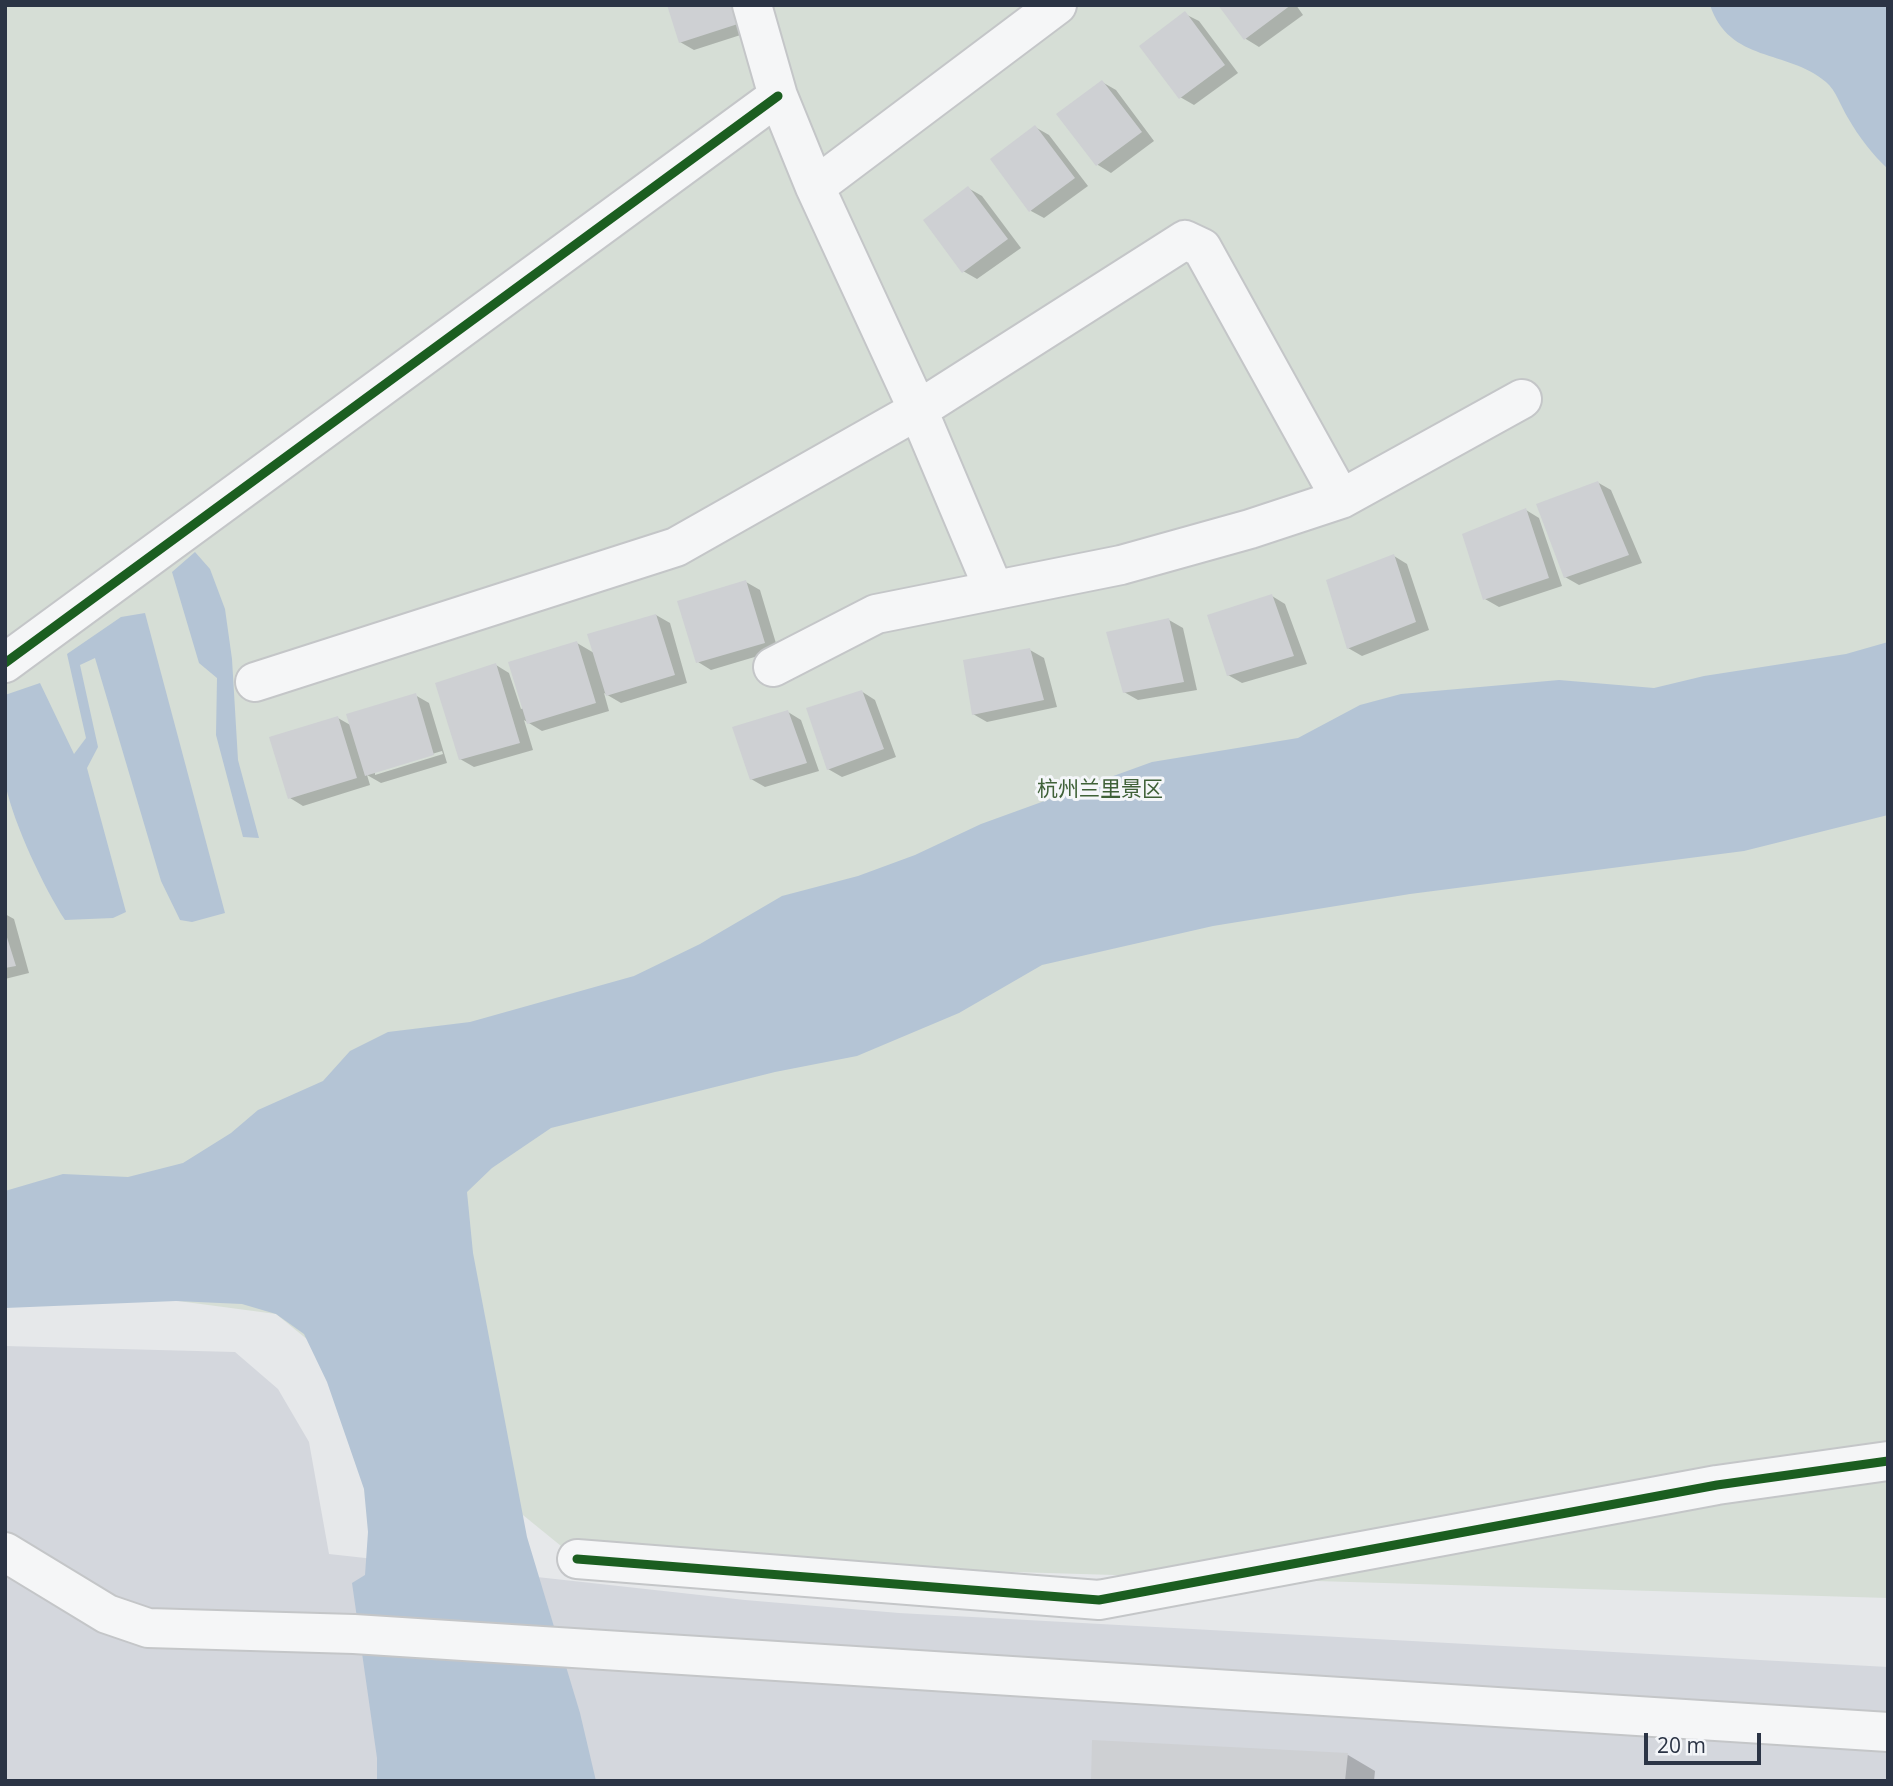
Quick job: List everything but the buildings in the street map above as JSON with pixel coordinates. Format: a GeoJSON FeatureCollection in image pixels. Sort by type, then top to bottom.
{"type":"FeatureCollection","features":[{"type":"Feature","properties":{"kind":"street"},"geometry":{"type":"LineString","coordinates":[[752,5],[778,96],[816,187],[918,410],[994,590]]}},
{"type":"Feature","properties":{"kind":"street"},"geometry":{"type":"LineString","coordinates":[[816,187],[1057,5]]}},
{"type":"Feature","properties":{"kind":"street"},"geometry":{"type":"LineString","coordinates":[[5,663],[778,96]]}},
{"type":"Feature","properties":{"kind":"street"},"geometry":{"type":"LineString","coordinates":[[255,682],[676,547],[918,410],[1185,240],[1202,248],[1341,499]]}},
{"type":"Feature","properties":{"kind":"street"},"geometry":{"type":"LineString","coordinates":[[774,667],[876,614],[1121,565],[1251,529],[1341,499],[1521,399]]}},
{"type":"Feature","properties":{"kind":"street"},"geometry":{"type":"LineString","coordinates":[[577,1559],[1099,1600],[1717,1485],[1888,1461]]}},
{"type":"Feature","properties":{"kind":"street"},"geometry":{"type":"LineString","coordinates":[[5,1552],[107,1615],[148,1628],[354,1634],[1888,1732]]}},
{"type":"Feature","properties":{"kind":"shaded area"},"geometry":{"type":"Polygon","coordinates":[[[5,1346],[235,1352],[278,1389],[309,1442],[329,1554],[745,1600],[899,1613],[1888,1667],[1888,1781],[5,1781],[5,1346]]]}},
{"type":"Feature","properties":{"kind":"green space","name":"杭州兰里景区"},"geometry":{"type":"Polygon","coordinates":[[[5,5],[1888,5],[1888,1598],[577,1559],[276,1314],[5,1278],[5,5]]]}},
{"type":"Feature","properties":{"kind":"water"},"geometry":{"type":"Polygon","coordinates":[[[1710,5],[1888,5],[1888,169],[1861,139],[1833,89],[1826,82],[1811,72],[1760,53],[1731,37],[1719,24],[1710,5]]]}},
{"type":"Feature","properties":{"kind":"water"},"geometry":{"type":"Polygon","coordinates":[[[195,552],[210,569],[225,609],[232,659],[238,760],[259,838],[243,837],[216,735],[217,678],[199,663],[172,572],[195,552]]]}},
{"type":"Feature","properties":{"kind":"water"},"geometry":{"type":"Polygon","coordinates":[[[145,613],[225,913],[192,922],[180,920],[161,881],[95,658],[80,665],[98,747],[87,768],[126,912],[113,918],[65,920],[31,855],[6,787],[3,765],[5,695],[40,683],[74,754],[86,738],[67,654],[121,617],[145,613]]]}},
{"type":"Feature","properties":{"kind":"water"},"geometry":{"type":"Polygon","coordinates":[[[1888,642],[1888,815],[1744,851],[1410,894],[1213,926],[1042,965],[959,1013],[857,1056],[775,1072],[551,1128],[492,1168],[467,1192],[473,1253],[527,1537],[580,1713],[596,1781],[377,1781],[377,1758],[352,1583],[365,1575],[368,1532],[364,1489],[327,1382],[304,1334],[276,1314],[242,1304],[176,1301],[5,1308],[5,1191],[63,1174],[128,1177],[183,1163],[231,1133],[258,1110],[323,1081],[350,1051],[388,1032],[470,1022],[634,976],[700,944],[782,896],[858,876],[915,855],[981,824],[1152,762],[1298,738],[1360,705],[1401,694],[1559,680],[1654,688],[1704,676],[1846,654],[1888,642]]]}},
{"type":"Feature","properties":{"kind":"cycle path"},"geometry":{"type":"LineString","coordinates":[[5,663],[778,96]]}},
{"type":"Feature","properties":{"kind":"cycle path"},"geometry":{"type":"LineString","coordinates":[[577,1559],[1099,1600],[1717,1485],[1888,1461]]}}]}
